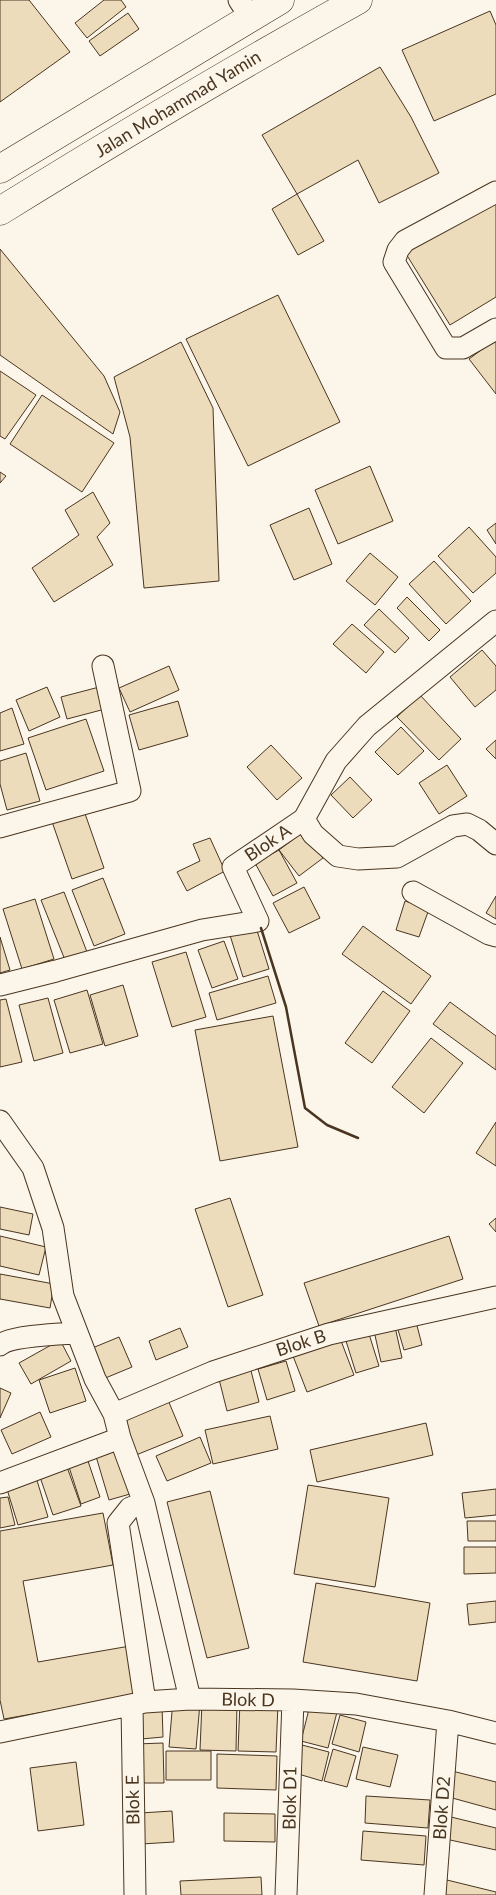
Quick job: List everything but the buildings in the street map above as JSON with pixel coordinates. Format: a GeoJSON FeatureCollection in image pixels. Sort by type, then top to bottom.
{"type":"FeatureCollection","features":[{"type":"Feature","properties":{"kind":"main road","name":"Jalan Mohammad Yamin"},"geometry":{"type":"LineString","coordinates":[[0,169],[245,9],[280,0]]}},
{"type":"Feature","properties":{"kind":"main road","name":"Jalan Mohammad Yamin"},"geometry":{"type":"LineString","coordinates":[[0,211],[220,78],[358,0]]}},
{"type":"Feature","properties":{"kind":"main road"},"geometry":{"type":"LineString","coordinates":[[36,147],[53,178]]}},
{"type":"Feature","properties":{"kind":"street"},"geometry":{"type":"LineString","coordinates":[[496,192],[405,241],[394,262],[446,348],[463,348],[496,329]]}},
{"type":"Feature","properties":{"kind":"street"},"geometry":{"type":"LineString","coordinates":[[496,621],[366,726],[336,761],[304,819],[313,834],[338,856],[358,859],[397,857],[453,826],[467,824],[479,830],[496,844]]}},
{"type":"Feature","properties":{"kind":"street"},"geometry":{"type":"LineString","coordinates":[[0,827],[130,791],[104,666]]}},
{"type":"Feature","properties":{"kind":"street","name":"Blok A"},"geometry":{"type":"LineString","coordinates":[[0,984],[202,930],[258,921],[233,867],[304,819]]}},
{"type":"Feature","properties":{"kind":"street"},"geometry":{"type":"LineString","coordinates":[[413,892],[489,934],[496,936]]}},
{"type":"Feature","properties":{"kind":"street"},"geometry":{"type":"LineString","coordinates":[[0,1121],[33,1168],[53,1228],[62,1296],[95,1379],[114,1414],[120,1438],[144,1503],[190,1699]]}},
{"type":"Feature","properties":{"kind":"street","name":"Blok B"},"geometry":{"type":"LineString","coordinates":[[114,1414],[213,1372],[329,1334],[496,1297]]}},
{"type":"Feature","properties":{"kind":"street"},"geometry":{"type":"LineString","coordinates":[[0,1345],[3,1342],[16,1339],[77,1333]]}},
{"type":"Feature","properties":{"kind":"street"},"geometry":{"type":"LineString","coordinates":[[0,1483],[120,1438]]}},
{"type":"Feature","properties":{"kind":"street","name":"Blok E"},"geometry":{"type":"LineString","coordinates":[[135,1895],[139,1703],[118,1523],[130,1508],[144,1503]]}},
{"type":"Feature","properties":{"kind":"street","name":"Blok D"},"geometry":{"type":"LineString","coordinates":[[0,1732],[139,1703],[190,1699],[293,1700],[356,1704],[448,1721],[496,1733]]}},
{"type":"Feature","properties":{"kind":"street","name":"Blok D1"},"geometry":{"type":"LineString","coordinates":[[286,1895],[293,1700]]}},
{"type":"Feature","properties":{"kind":"street","name":"Blok D2"},"geometry":{"type":"LineString","coordinates":[[435,1895],[448,1721]]}},
{"type":"Feature","properties":{"kind":"wall"},"geometry":{"type":"LineString","coordinates":[[261,928],[286,1007],[305,1108],[327,1125],[358,1138]]}}]}
